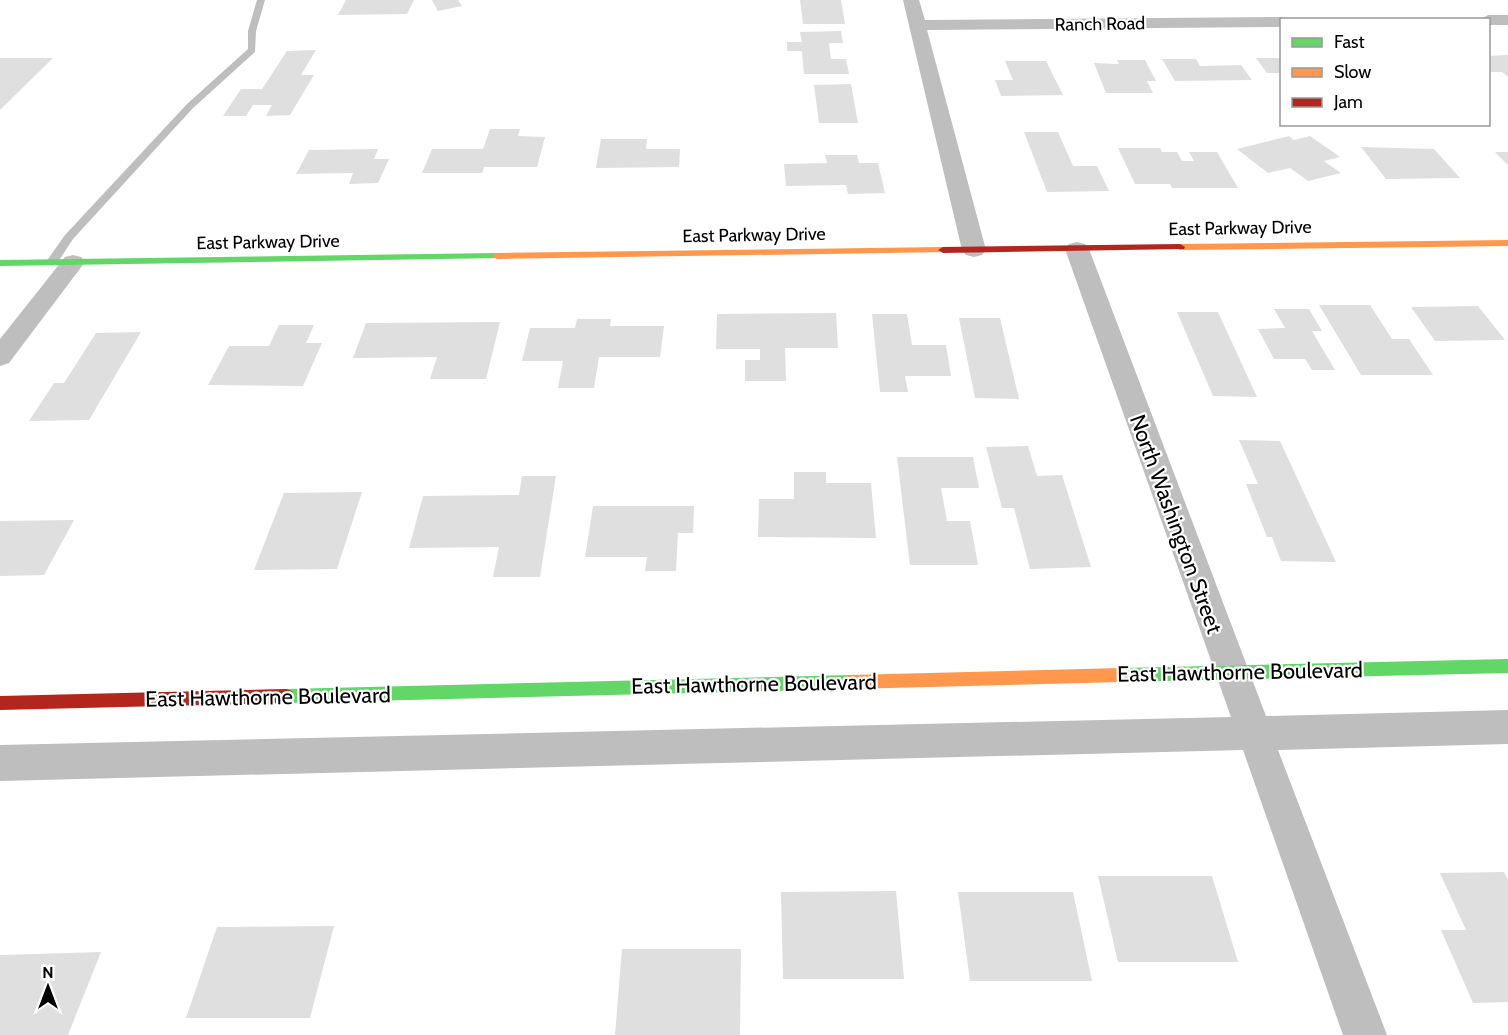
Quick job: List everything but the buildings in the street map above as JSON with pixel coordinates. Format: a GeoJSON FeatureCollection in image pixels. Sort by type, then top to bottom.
{"type":"FeatureCollection","features":[{"type":"Feature","properties":{"kind":"street"},"geometry":{"type":"LineString","coordinates":[[911,0],[974,250]]}},
{"type":"Feature","properties":{"kind":"street"},"geometry":{"type":"LineString","coordinates":[[1490,20],[1508,20]]}},
{"type":"Feature","properties":{"kind":"street","name":"Ranch Road"},"geometry":{"type":"LineString","coordinates":[[918,25],[1280,22]]}},
{"type":"Feature","properties":{"kind":"street","name":"East Parkway Drive"},"geometry":{"type":"LineString","coordinates":[[0,263],[1508,243]]}},
{"type":"Feature","properties":{"kind":"street","name":"North Washington Street"},"geometry":{"type":"LineString","coordinates":[[1077,249],[1230,672],[1365,1035]]}},
{"type":"Feature","properties":{"kind":"street"},"geometry":{"type":"LineString","coordinates":[[0,357],[62,262]]}},
{"type":"Feature","properties":{"kind":"street","name":"East Hawthorne Boulevard"},"geometry":{"type":"LineString","coordinates":[[0,704],[1508,666]]}},
{"type":"Feature","properties":{"kind":"street"},"geometry":{"type":"LineString","coordinates":[[0,763],[1508,727]]}},
{"type":"Feature","properties":{"kind":"lane"},"geometry":{"type":"LineString","coordinates":[[62,262],[69,237],[190,106],[252,50],[252,31],[261,0]]}},
{"type":"Feature","properties":{"kind":"traffic: fast"},"geometry":{"type":"LineString","coordinates":[[0,263],[497,256]]}},
{"type":"Feature","properties":{"kind":"traffic: fast"},"geometry":{"type":"LineString","coordinates":[[1121,675],[1508,666]]}},
{"type":"Feature","properties":{"kind":"traffic: fast"},"geometry":{"type":"LineString","coordinates":[[286,696],[850,682]]}},
{"type":"Feature","properties":{"kind":"traffic: slow"},"geometry":{"type":"LineString","coordinates":[[1180,247],[1508,243]]}},
{"type":"Feature","properties":{"kind":"traffic: slow"},"geometry":{"type":"LineString","coordinates":[[497,256],[943,250]]}},
{"type":"Feature","properties":{"kind":"traffic: slow"},"geometry":{"type":"LineString","coordinates":[[850,682],[1121,675]]}},
{"type":"Feature","properties":{"kind":"traffic: jam"},"geometry":{"type":"LineString","coordinates":[[943,250],[1180,247]]}},
{"type":"Feature","properties":{"kind":"traffic: jam"},"geometry":{"type":"LineString","coordinates":[[0,703],[286,696]]}}]}
